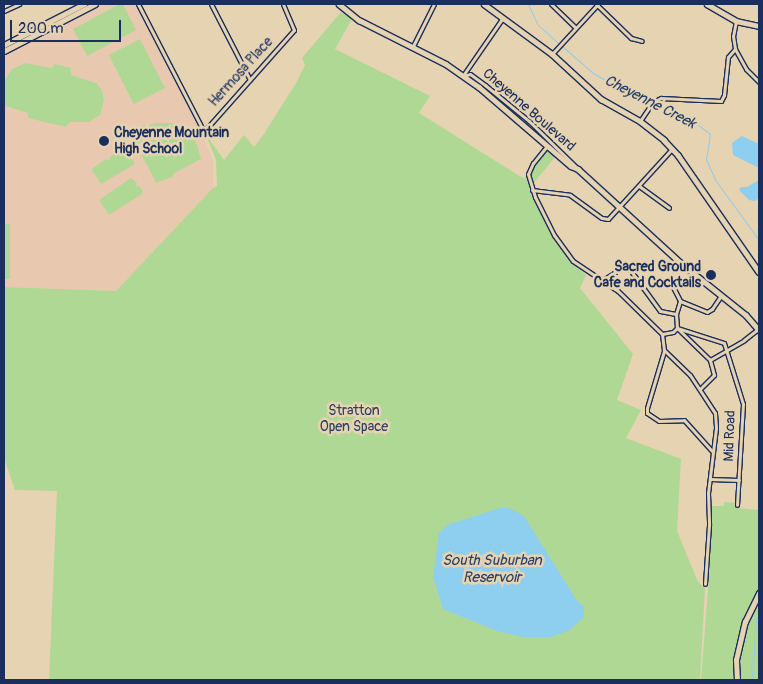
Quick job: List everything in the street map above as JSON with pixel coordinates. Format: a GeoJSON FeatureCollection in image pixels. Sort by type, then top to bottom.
{"type":"FeatureCollection","features":[{"type":"Feature","properties":{"kind":"street"},"geometry":{"type":"LineString","coordinates":[[4,11],[18,4]]}},
{"type":"Feature","properties":{"kind":"street"},"geometry":{"type":"LineString","coordinates":[[4,51],[95,4]]}},
{"type":"Feature","properties":{"kind":"street","name":"Hermosa Place"},"geometry":{"type":"LineString","coordinates":[[138,4],[203,130],[208,128],[294,28],[283,4]]}},
{"type":"Feature","properties":{"kind":"street"},"geometry":{"type":"LineString","coordinates":[[211,4],[250,80]]}},
{"type":"Feature","properties":{"kind":"street","name":"Cheyenne Boulevard"},"geometry":{"type":"LineString","coordinates":[[339,4],[359,20],[446,64],[463,76],[547,146],[578,169],[682,264],[720,297],[746,315],[759,329]]}},
{"type":"Feature","properties":{"kind":"street"},"geometry":{"type":"LineString","coordinates":[[412,48],[434,4]]}},
{"type":"Feature","properties":{"kind":"street"},"geometry":{"type":"LineString","coordinates":[[484,4],[552,54],[601,99],[640,121],[672,148],[759,272]]}},
{"type":"Feature","properties":{"kind":"street"},"geometry":{"type":"LineString","coordinates":[[551,4],[576,27]]}},
{"type":"Feature","properties":{"kind":"street"},"geometry":{"type":"LineString","coordinates":[[552,54],[597,4],[631,38],[642,41]]}},
{"type":"Feature","properties":{"kind":"street"},"geometry":{"type":"LineString","coordinates":[[707,4],[736,21],[759,26]]}},
{"type":"Feature","properties":{"kind":"street"},"geometry":{"type":"LineString","coordinates":[[4,45],[79,5]]}},
{"type":"Feature","properties":{"kind":"street"},"geometry":{"type":"LineString","coordinates":[[463,76],[502,19]]}},
{"type":"Feature","properties":{"kind":"street"},"geometry":{"type":"LineString","coordinates":[[736,21],[733,36],[736,49],[746,69],[759,82]]}},
{"type":"Feature","properties":{"kind":"street"},"geometry":{"type":"LineString","coordinates":[[640,121],[653,103],[665,97],[720,101],[724,91],[728,57],[736,49]]}},
{"type":"Feature","properties":{"kind":"street","name":"Cheyenne Boulevard"},"geometry":{"type":"LineString","coordinates":[[463,76],[470,74],[486,85],[574,162],[578,169]]}},
{"type":"Feature","properties":{"kind":"street"},"geometry":{"type":"LineString","coordinates":[[547,146],[528,171],[532,190],[554,236],[568,256],[585,271],[603,280],[618,291],[662,334],[664,350],[646,410],[650,416],[659,420],[677,419],[687,422],[712,451]]}},
{"type":"Feature","properties":{"kind":"street"},"geometry":{"type":"LineString","coordinates":[[532,190],[570,195],[605,219],[611,217],[672,148]]}},
{"type":"Feature","properties":{"kind":"street"},"geometry":{"type":"LineString","coordinates":[[639,186],[669,208]]}},
{"type":"Feature","properties":{"kind":"street"},"geometry":{"type":"LineString","coordinates":[[682,264],[673,278],[672,285],[680,301],[707,312],[712,309],[720,297]]}},
{"type":"Feature","properties":{"kind":"street"},"geometry":{"type":"LineString","coordinates":[[603,280],[623,267],[628,267],[660,311],[676,314]]}},
{"type":"Feature","properties":{"kind":"street"},"geometry":{"type":"LineString","coordinates":[[680,301],[676,314],[677,328],[710,360],[714,375],[700,389]]}},
{"type":"Feature","properties":{"kind":"street"},"geometry":{"type":"LineString","coordinates":[[662,334],[673,332],[677,328]]}},
{"type":"Feature","properties":{"kind":"street"},"geometry":{"type":"LineString","coordinates":[[677,328],[721,342],[727,351]]}},
{"type":"Feature","properties":{"kind":"street"},"geometry":{"type":"LineString","coordinates":[[710,360],[759,329]]}},
{"type":"Feature","properties":{"kind":"street"},"geometry":{"type":"LineString","coordinates":[[664,350],[700,389],[716,417],[710,479],[705,584]]}},
{"type":"Feature","properties":{"kind":"street","name":"Mid Road"},"geometry":{"type":"LineString","coordinates":[[727,351],[744,410],[737,505]]}},
{"type":"Feature","properties":{"kind":"street"},"geometry":{"type":"LineString","coordinates":[[710,479],[739,480]]}},
{"type":"Feature","properties":{"kind":"street"},"geometry":{"type":"LineString","coordinates":[[737,680],[736,660],[745,622],[759,594]]}},
{"type":"Feature","properties":{"kind":"shaded area","name":"Cheyenne Mountain High School"},"geometry":{"type":"Polygon","coordinates":[[[100,4],[135,4],[200,129],[213,161],[213,188],[116,291],[4,287],[4,53],[100,4]]]}},
{"type":"Feature","properties":{"kind":"green space"},"geometry":{"type":"Polygon","coordinates":[[[123,4],[136,30],[87,56],[73,29],[123,4]]]}},
{"type":"Feature","properties":{"kind":"green space","name":"Stratton Open Space"},"geometry":{"type":"Polygon","coordinates":[[[341,12],[352,19],[335,49],[430,96],[419,113],[523,178],[530,176],[532,167],[545,152],[549,151],[555,157],[529,189],[552,236],[570,261],[586,275],[580,288],[633,354],[617,400],[641,410],[626,438],[681,459],[677,531],[698,582],[705,588],[700,680],[49,680],[57,491],[15,490],[4,458],[4,287],[116,291],[217,186],[216,160],[206,135],[224,160],[244,135],[254,147],[296,83],[305,65],[302,58],[341,12]]]}},
{"type":"Feature","properties":{"kind":"green space"},"geometry":{"type":"Polygon","coordinates":[[[140,39],[165,88],[134,104],[109,55],[140,39]]]}},
{"type":"Feature","properties":{"kind":"green space"},"geometry":{"type":"Polygon","coordinates":[[[26,63],[52,68],[54,64],[71,68],[71,75],[96,83],[102,90],[104,100],[100,115],[89,122],[70,122],[66,127],[28,118],[28,113],[4,105],[4,81],[12,69],[26,63]]]}},
{"type":"Feature","properties":{"kind":"green space"},"geometry":{"type":"Polygon","coordinates":[[[171,123],[185,129],[196,142],[201,159],[173,174],[174,176],[156,183],[133,138],[142,126],[171,123]]]}},
{"type":"Feature","properties":{"kind":"green space"},"geometry":{"type":"Polygon","coordinates":[[[126,147],[135,164],[101,184],[92,170],[93,168],[106,159],[109,160],[110,157],[126,147]]]}},
{"type":"Feature","properties":{"kind":"green space"},"geometry":{"type":"Polygon","coordinates":[[[131,178],[137,183],[136,187],[139,186],[143,191],[142,194],[109,215],[99,200],[131,178]]]}},
{"type":"Feature","properties":{"kind":"green space"},"geometry":{"type":"Polygon","coordinates":[[[4,224],[10,224],[10,279],[4,279],[4,224]]]}},
{"type":"Feature","properties":{"kind":"green space"},"geometry":{"type":"Polygon","coordinates":[[[710,500],[712,506],[724,506],[724,502],[738,503],[738,508],[759,510],[759,680],[701,680],[709,577],[710,500]]]}},
{"type":"Feature","properties":{"kind":"water"},"geometry":{"type":"Polygon","coordinates":[[[742,136],[759,144],[759,168],[733,155],[732,143],[742,136]]]}},
{"type":"Feature","properties":{"kind":"water"},"geometry":{"type":"Polygon","coordinates":[[[759,180],[759,198],[755,201],[749,200],[739,190],[741,187],[747,187],[759,180]]]}},
{"type":"Feature","properties":{"kind":"water","name":"South Suburban Reservoir"},"geometry":{"type":"Polygon","coordinates":[[[500,508],[509,508],[524,516],[577,601],[584,607],[584,617],[570,630],[551,637],[523,637],[497,631],[443,609],[433,577],[439,533],[447,525],[500,508]]]}},
{"type":"Feature","properties":{"kind":"waterway","name":"Cheyenne Creek"},"geometry":{"type":"LineString","coordinates":[[528,4],[538,25],[559,44]]}},
{"type":"Feature","properties":{"kind":"waterway","name":"Cheyenne Creek"},"geometry":{"type":"LineString","coordinates":[[562,46],[593,73],[642,101],[692,120],[710,134],[706,159],[716,181],[759,240]]}},
{"type":"Feature","properties":{"kind":"waterway"},"geometry":{"type":"LineString","coordinates":[[753,680],[751,666],[754,654],[756,618],[759,615]]}},
{"type":"Feature","properties":{"kind":"place","name":"Cheyenne Mountain High School"},"geometry":{"type":"Point","coordinates":[104,141]}},
{"type":"Feature","properties":{"kind":"place","name":"Sacred Ground Cafe and Cocktails"},"geometry":{"type":"Point","coordinates":[711,275]}}]}
